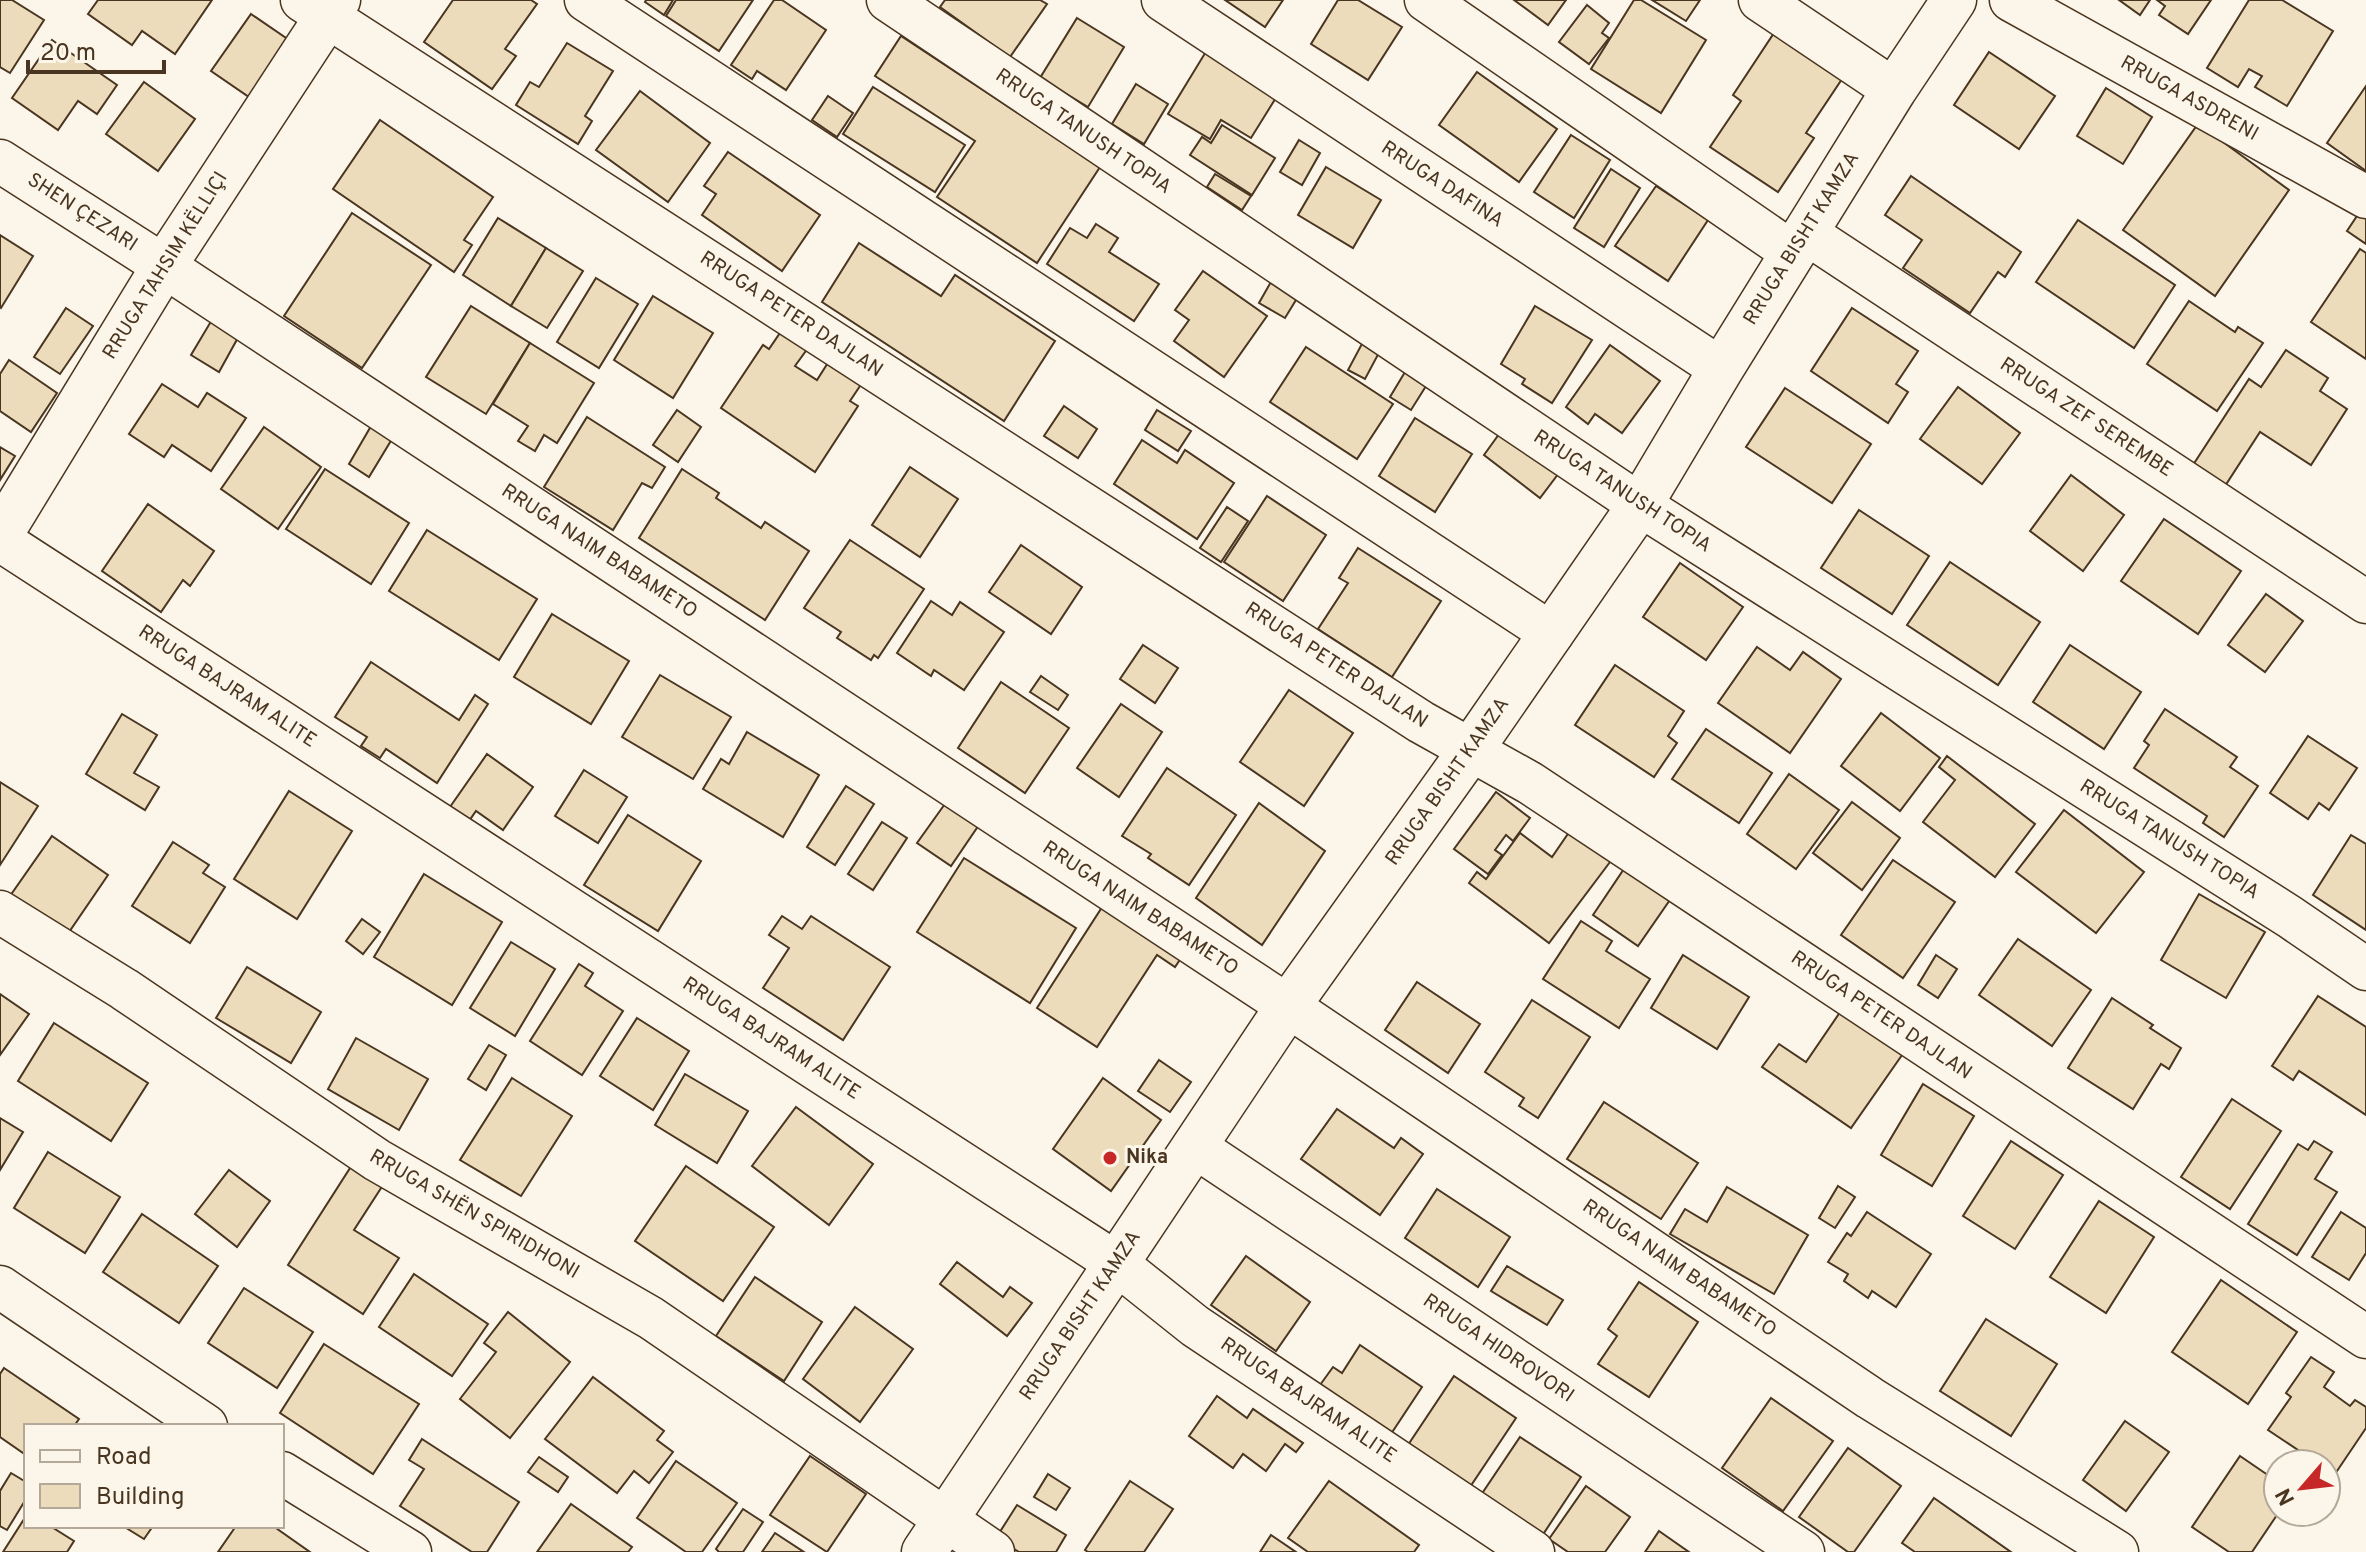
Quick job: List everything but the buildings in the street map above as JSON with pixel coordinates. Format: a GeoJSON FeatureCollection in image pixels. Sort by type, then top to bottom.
{"type":"FeatureCollection","features":[{"type":"Feature","properties":{"kind":"street"},"geometry":{"type":"LineString","coordinates":[[586,0],[1552,634]]}},
{"type":"Feature","properties":{"kind":"street","name":"RRUGA TANUSH TOPIA"},"geometry":{"type":"LineString","coordinates":[[888,0],[1640,505],[2290,917],[2366,969]]}},
{"type":"Feature","properties":{"kind":"street","name":"RRUGA DAFINA"},"geometry":{"type":"LineString","coordinates":[[1163,0],[1721,369]]}},
{"type":"Feature","properties":{"kind":"street","name":"RRUGA ZEF SEREMBE"},"geometry":{"type":"LineString","coordinates":[[1426,0],[1800,243],[2366,602]]}},
{"type":"Feature","properties":{"kind":"street"},"geometry":{"type":"LineString","coordinates":[[1760,0],[1894,90]]}},
{"type":"Feature","properties":{"kind":"street","name":"RRUGA BISHT KAMZA"},"geometry":{"type":"LineString","coordinates":[[935,1536],[1288,1006],[1640,505],[1894,90],[1954,0]]}},
{"type":"Feature","properties":{"kind":"street","name":"RRUGA ASDRENI"},"geometry":{"type":"LineString","coordinates":[[2011,0],[2366,197]]}},
{"type":"Feature","properties":{"kind":"street","name":"RRUGA TAHSIM KËLLIÇI"},"geometry":{"type":"LineString","coordinates":[[0,538],[323,5]]}},
{"type":"Feature","properties":{"kind":"street","name":"RRUGA PETER DAJLAN"},"geometry":{"type":"LineString","coordinates":[[323,5],[1395,705],[1530,783],[2366,1337]]}},
{"type":"Feature","properties":{"kind":"street","name":"SHEN ÇEZARI"},"geometry":{"type":"LineString","coordinates":[[0,161],[164,266]]}},
{"type":"Feature","properties":{"kind":"street","name":"RRUGA NAIM BABAMETO"},"geometry":{"type":"LineString","coordinates":[[164,266],[1288,1006],[1870,1398],[2117,1552]]}},
{"type":"Feature","properties":{"kind":"street","name":"RRUGA BAJRAM ALITE"},"geometry":{"type":"LineString","coordinates":[[0,538],[1116,1263],[1195,1326],[1533,1552]]}},
{"type":"Feature","properties":{"kind":"street","name":"RRUGA SHËN SPIRIDHONI"},"geometry":{"type":"LineString","coordinates":[[0,912],[124,989],[377,1160],[651,1318],[935,1536],[993,1552]]}},
{"type":"Feature","properties":{"kind":"street","name":"RRUGA HIDROVORI"},"geometry":{"type":"LineString","coordinates":[[1194,1146],[1803,1552]]}},
{"type":"Feature","properties":{"kind":"street"},"geometry":{"type":"LineString","coordinates":[[0,1287],[203,1424]]}},
{"type":"Feature","properties":{"kind":"street"},"geometry":{"type":"LineString","coordinates":[[284,1474],[410,1552]]}},
{"type":"Feature","properties":{"kind":"place","name":"Nika"},"geometry":{"type":"Point","coordinates":[1110,1158]}}]}
